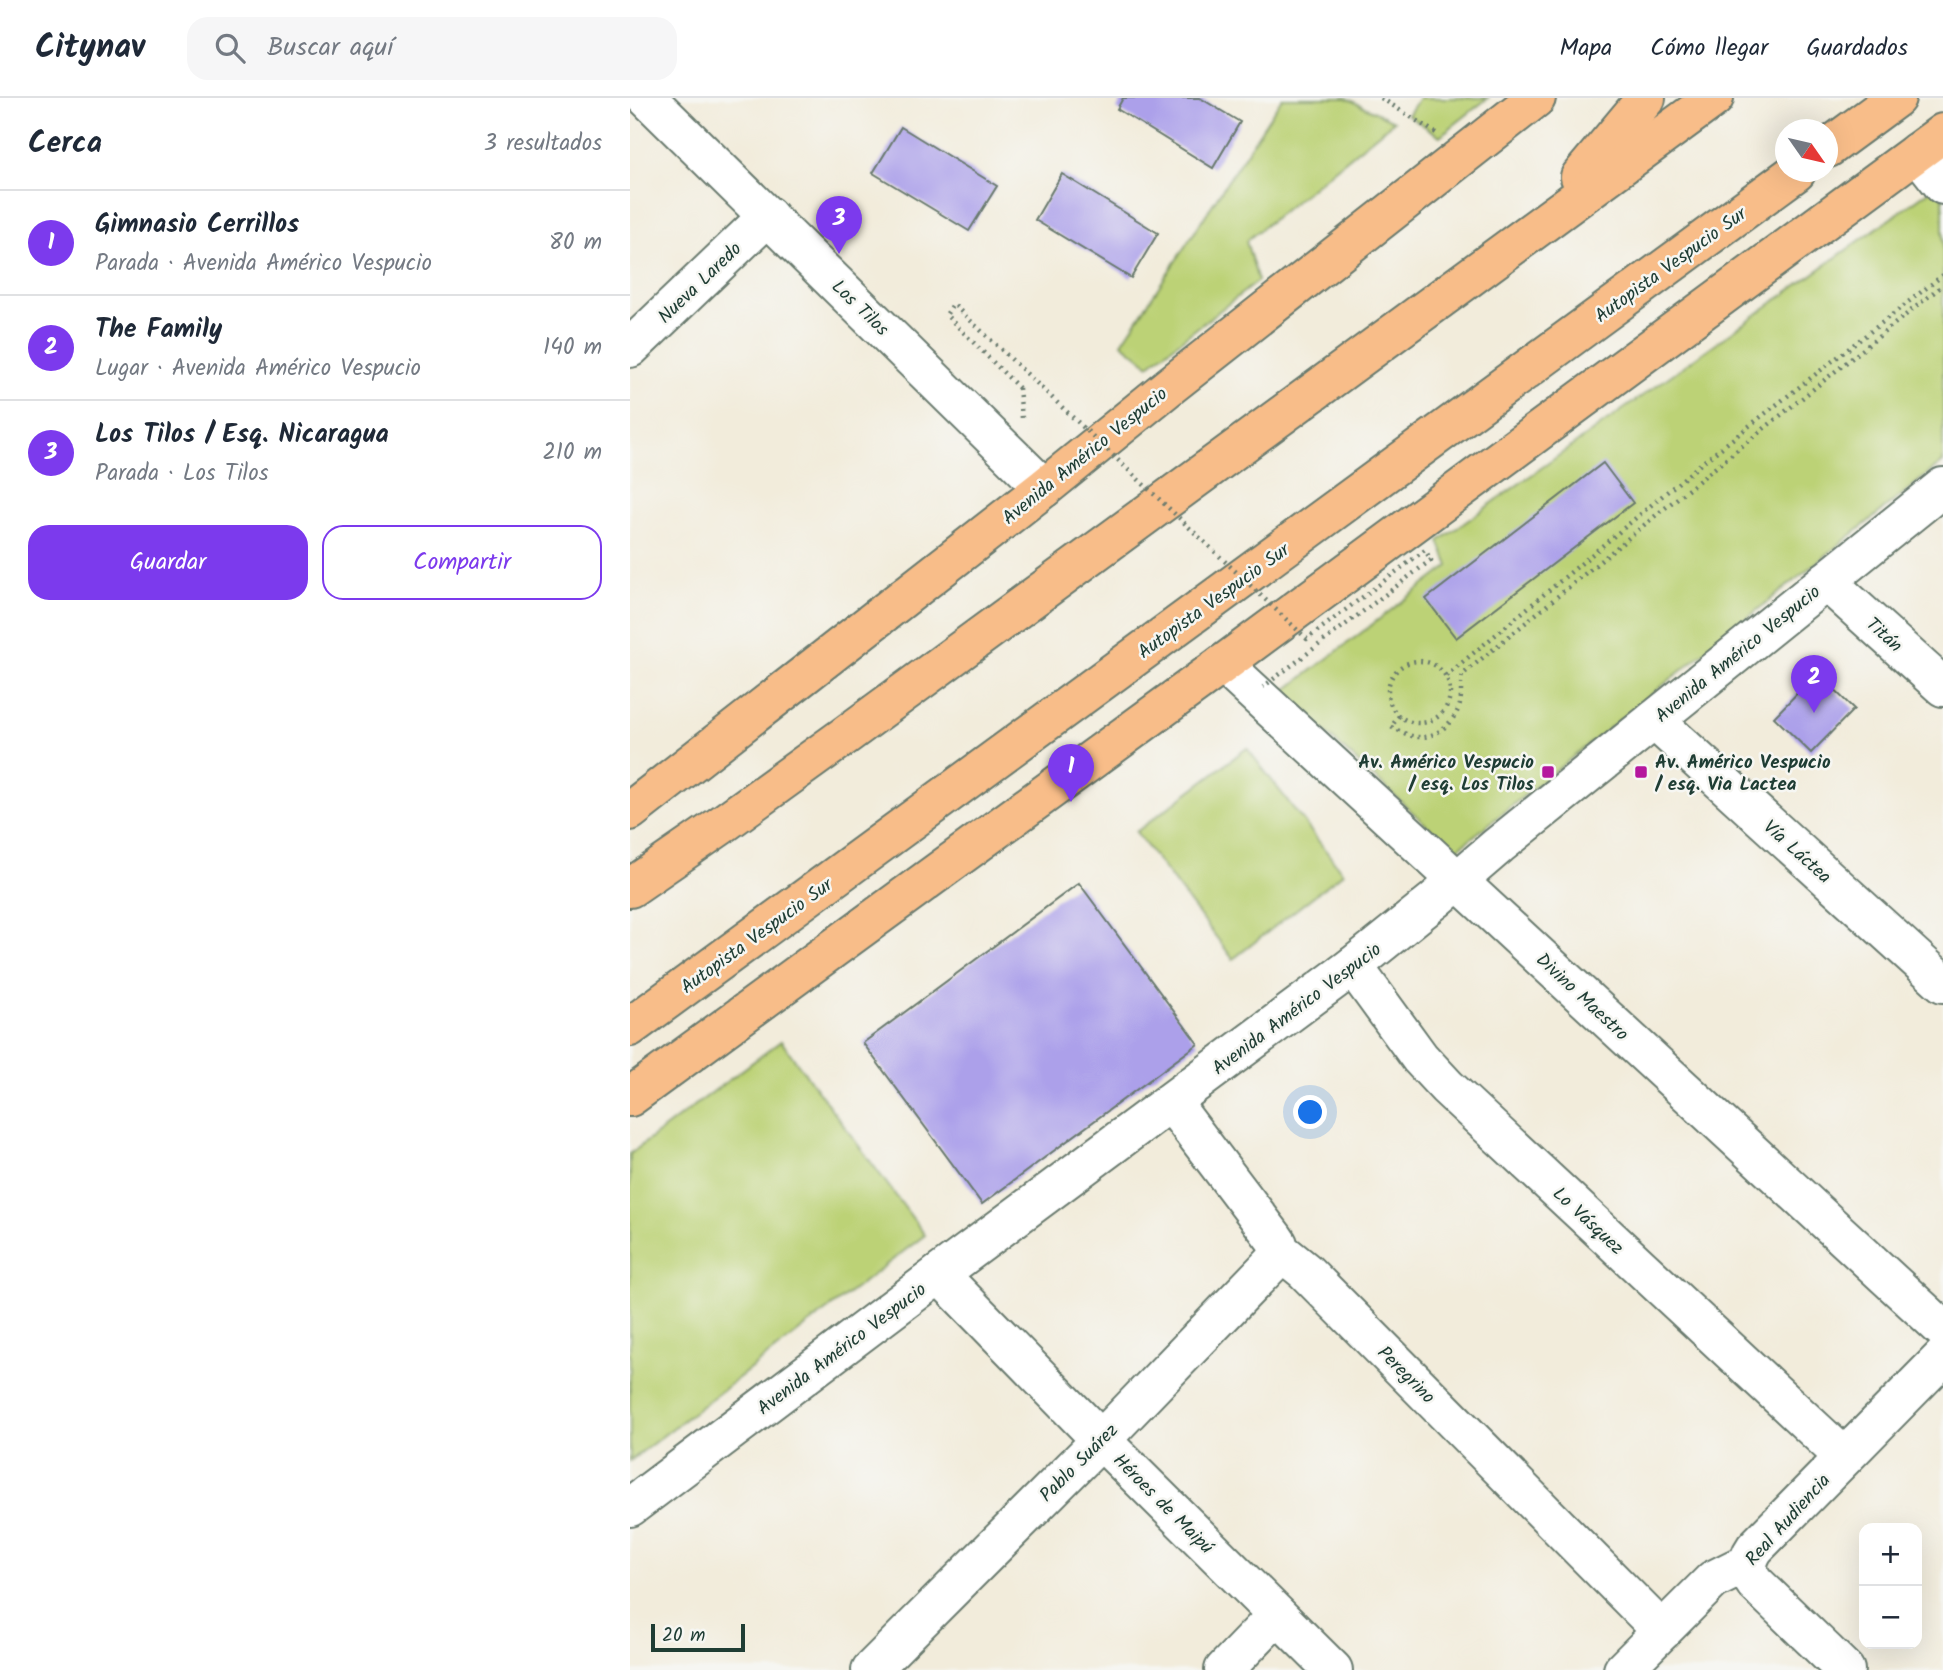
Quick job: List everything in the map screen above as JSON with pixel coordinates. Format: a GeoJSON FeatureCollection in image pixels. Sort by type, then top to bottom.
{"type":"FeatureCollection","features":[{"type":"Feature","properties":{"kind":"main road","name":"Avenida Américo Vespucio"},"geometry":{"type":"LineString","coordinates":[[630,811],[1044,488],[1536,98]]}},
{"type":"Feature","properties":{"kind":"main road"},"geometry":{"type":"LineString","coordinates":[[1524,237],[1582,175],[1646,98]]}},
{"type":"Feature","properties":{"kind":"main road"},"geometry":{"type":"LineString","coordinates":[[630,888],[720,827],[1714,98]]}},
{"type":"Feature","properties":{"kind":"main road"},"geometry":{"type":"LineString","coordinates":[[1838,141],[1896,98]]}},
{"type":"Feature","properties":{"kind":"main road"},"geometry":{"type":"LineString","coordinates":[[630,1097],[1223,664],[1930,142]]}},
{"type":"Feature","properties":{"kind":"main road","name":"Autopista Vespucio Sur"},"geometry":{"type":"LineString","coordinates":[[630,1027],[1782,182]]}},
{"type":"Feature","properties":{"kind":"street","name":"Los Tilos"},"geometry":{"type":"LineString","coordinates":[[648,98],[1044,488]]}},
{"type":"Feature","properties":{"kind":"street"},"geometry":{"type":"LineString","coordinates":[[1930,142],[1943,185]]}},
{"type":"Feature","properties":{"kind":"street","name":"Nueva Laredo"},"geometry":{"type":"LineString","coordinates":[[630,348],[768,216]]}},
{"type":"Feature","properties":{"kind":"street","name":"Avenida Américo Vespucio"},"geometry":{"type":"LineString","coordinates":[[630,1507],[1353,966],[1943,487]]}},
{"type":"Feature","properties":{"kind":"street","name":"Titán"},"geometry":{"type":"LineString","coordinates":[[1826,581],[1943,687]]}},
{"type":"Feature","properties":{"kind":"street","name":"Divino Maestro"},"geometry":{"type":"LineString","coordinates":[[1223,664],[1943,1329]]}},
{"type":"Feature","properties":{"kind":"street","name":"Vía Láctea"},"geometry":{"type":"LineString","coordinates":[[1654,720],[1943,983]]}},
{"type":"Feature","properties":{"kind":"street","name":"Lo Vásquez"},"geometry":{"type":"LineString","coordinates":[[1353,966],[1420,1058],[1447,1087],[1844,1457]]}},
{"type":"Feature","properties":{"kind":"street","name":"Peregrino"},"geometry":{"type":"LineString","coordinates":[[1171,1102],[1274,1238],[1279,1250],[1304,1271],[1662,1631]]}},
{"type":"Feature","properties":{"kind":"street","name":"Pablo Suárez"},"geometry":{"type":"LineString","coordinates":[[871,1670],[1101,1440],[1277,1257],[1279,1250]]}},
{"type":"Feature","properties":{"kind":"street","name":"Héroes de Maipú"},"geometry":{"type":"LineString","coordinates":[[939,1274],[1101,1440],[1333,1670]]}},
{"type":"Feature","properties":{"kind":"street","name":"Real Audiencia"},"geometry":{"type":"LineString","coordinates":[[1623,1670],[1713,1580],[1735,1569],[1747,1567],[1749,1556],[1755,1548],[1943,1357]]}},
{"type":"Feature","properties":{"kind":"street"},"geometry":{"type":"LineString","coordinates":[[1747,1567],[1749,1576],[1755,1583],[1845,1670]]}},
{"type":"Feature","properties":{"kind":"street"},"geometry":{"type":"LineString","coordinates":[[1224,1670],[1277,1615]]}},
{"type":"Feature","properties":{"kind":"path"},"geometry":{"type":"LineString","coordinates":[[1381,98],[1467,153]]}},
{"type":"Feature","properties":{"kind":"path"},"geometry":{"type":"LineString","coordinates":[[1446,676],[1703,462],[1943,275]]}},
{"type":"Feature","properties":{"kind":"path"},"geometry":{"type":"LineString","coordinates":[[1399,716],[1391,727],[1415,737],[1431,735],[1444,728],[1456,715],[1461,701],[1462,675],[1943,285]]}},
{"type":"Feature","properties":{"kind":"path"},"geometry":{"type":"LineString","coordinates":[[1019,388],[946,315],[953,304],[1307,639],[1425,550],[1431,560],[1263,687]]}},
{"type":"Feature","properties":{"kind":"path"},"geometry":{"type":"LineString","coordinates":[[1416,660],[1436,665],[1446,676],[1451,691],[1450,701],[1438,717],[1418,724],[1399,716],[1392,708],[1388,687],[1398,669],[1416,660]]}},
{"type":"Feature","properties":{"kind":"green space"},"geometry":{"type":"Polygon","coordinates":[[[1282,98],[1346,98],[1394,121],[1246,241],[1258,281],[1149,365],[1122,343],[1282,98]]]}},
{"type":"Feature","properties":{"kind":"green space"},"geometry":{"type":"Polygon","coordinates":[[[1419,98],[1488,98],[1440,136],[1408,115],[1419,98]]]}},
{"type":"Feature","properties":{"kind":"green space"},"geometry":{"type":"Polygon","coordinates":[[[1943,181],[1943,462],[1455,851],[1282,693],[1449,566],[1439,541],[1943,181]]]}},
{"type":"Feature","properties":{"kind":"green space"},"geometry":{"type":"Polygon","coordinates":[[[1247,748],[1343,873],[1233,959],[1136,832],[1247,748]]]}},
{"type":"Feature","properties":{"kind":"green space"},"geometry":{"type":"Polygon","coordinates":[[[781,1041],[925,1235],[630,1461],[630,1154],[781,1041]]]}},
{"type":"Feature","properties":{"kind":"building"},"geometry":{"type":"Polygon","coordinates":[[[1123,98],[1200,98],[1240,122],[1213,168],[1117,109],[1123,98]]]}},
{"type":"Feature","properties":{"kind":"building"},"geometry":{"type":"Polygon","coordinates":[[[901,127],[997,186],[969,231],[873,173],[901,127]]]}},
{"type":"Feature","properties":{"kind":"building"},"geometry":{"type":"Polygon","coordinates":[[[1062,174],[1158,233],[1131,278],[1035,220],[1062,174]]]}},
{"type":"Feature","properties":{"kind":"building"},"geometry":{"type":"Polygon","coordinates":[[[1603,463],[1633,503],[1456,638],[1426,599],[1603,463]]]}},
{"type":"Feature","properties":{"kind":"building"},"geometry":{"type":"Polygon","coordinates":[[[1817,673],[1854,709],[1811,753],[1774,717],[1817,673]]]}},
{"type":"Feature","properties":{"kind":"building"},"geometry":{"type":"Polygon","coordinates":[[[1079,883],[1198,1044],[982,1204],[863,1043],[1079,883]]]}},
{"type":"Feature","properties":{"kind":"place","name":"Los Tilos / Esq. Nicaragua"},"geometry":{"type":"Point","coordinates":[839,254]}},
{"type":"Feature","properties":{"kind":"place","name":"The Family"},"geometry":{"type":"Point","coordinates":[1814,713]}},
{"type":"Feature","properties":{"kind":"place","name":"Av. Américo Vespucio / esq. Los Tilos"},"geometry":{"type":"Point","coordinates":[1548,772]}},
{"type":"Feature","properties":{"kind":"place","name":"Av. Américo Vespucio / esq. Via Lactea"},"geometry":{"type":"Point","coordinates":[1641,772]}},
{"type":"Feature","properties":{"kind":"place","name":"Gimnasio Cerrillos"},"geometry":{"type":"Point","coordinates":[1071,802]}}]}
